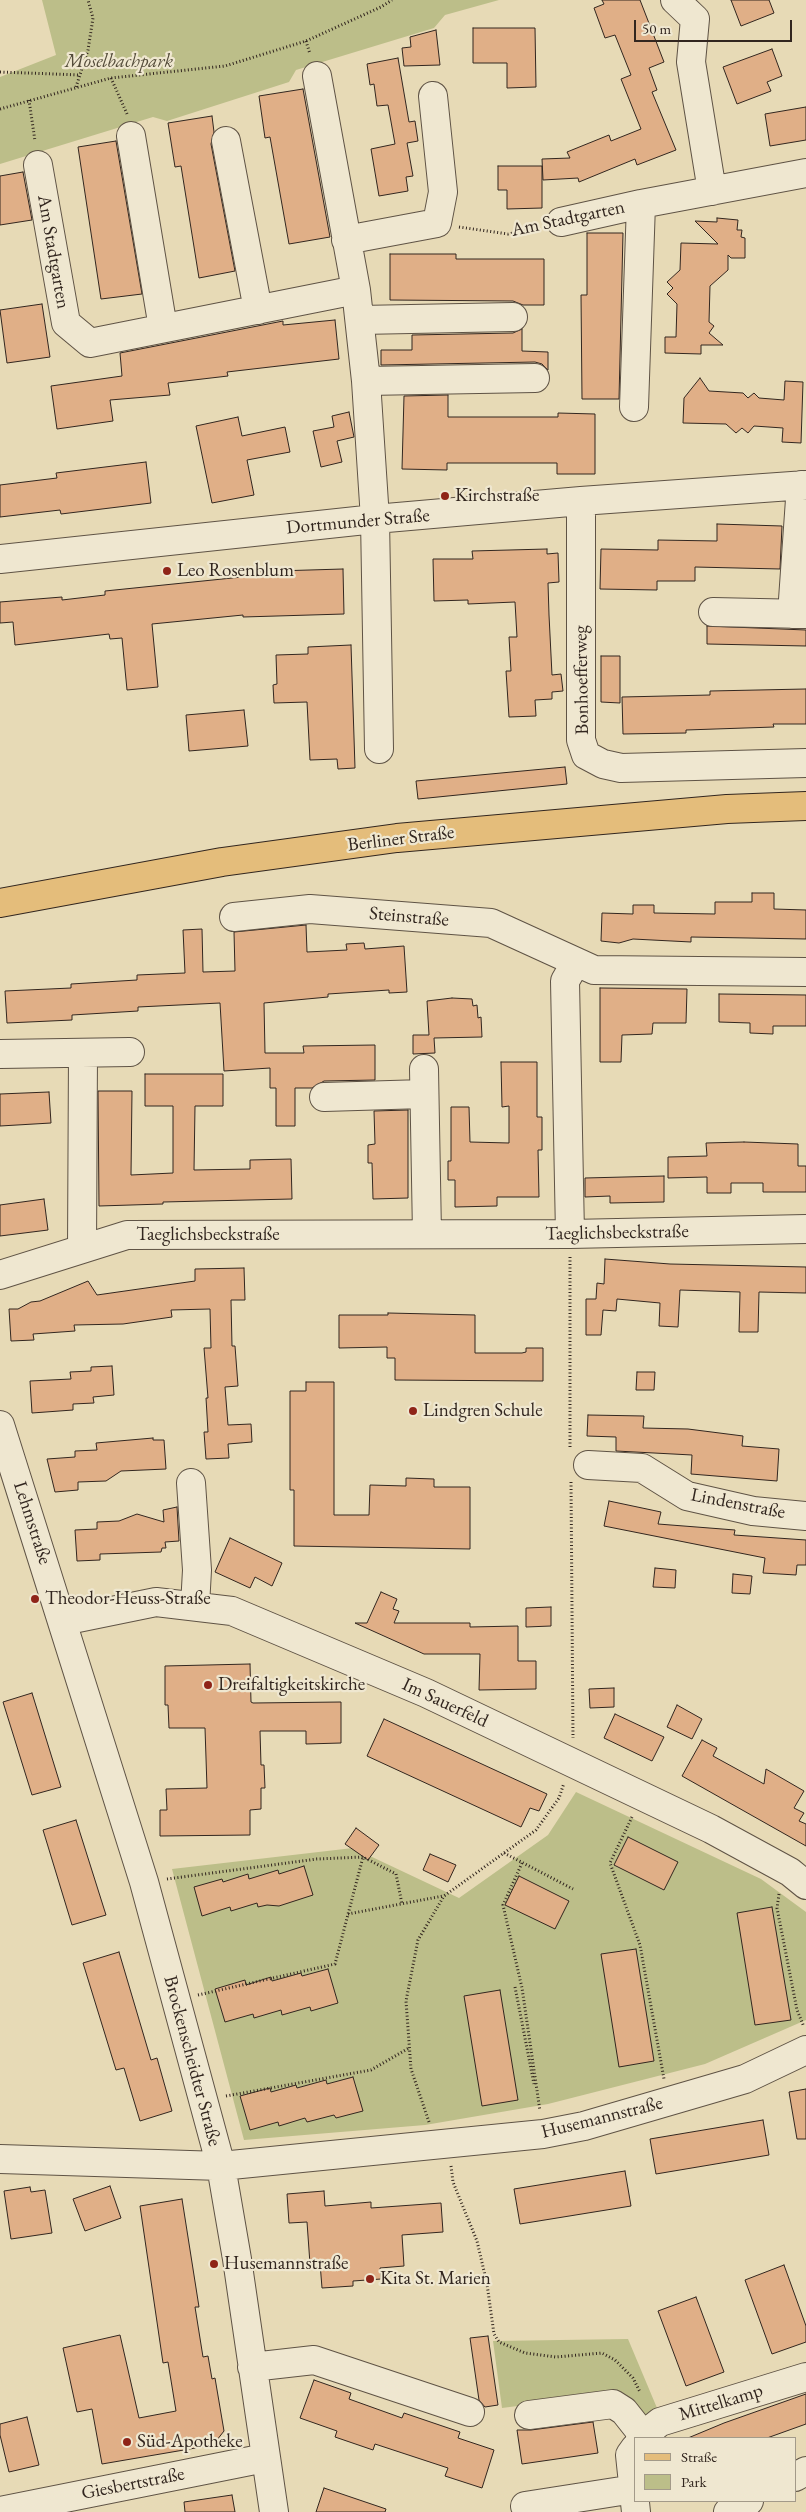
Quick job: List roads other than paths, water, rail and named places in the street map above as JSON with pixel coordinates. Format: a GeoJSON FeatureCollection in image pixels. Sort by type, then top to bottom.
{"type":"FeatureCollection","features":[{"type":"Feature","properties":{"kind":"main road","name":"Berliner Straße"},"geometry":{"type":"LineString","coordinates":[[0,903],[222,862],[397,838],[718,809],[806,806]]}},
{"type":"Feature","properties":{"kind":"street"},"geometry":{"type":"LineString","coordinates":[[675,0],[695,19],[691,62],[712,191]]}},
{"type":"Feature","properties":{"kind":"street"},"geometry":{"type":"LineString","coordinates":[[317,76],[356,290],[366,381],[375,519],[379,750]]}},
{"type":"Feature","properties":{"kind":"street"},"geometry":{"type":"LineString","coordinates":[[346,240],[437,223],[443,192],[433,96]]}},
{"type":"Feature","properties":{"kind":"street"},"geometry":{"type":"LineString","coordinates":[[131,136],[163,328]]}},
{"type":"Feature","properties":{"kind":"street"},"geometry":{"type":"LineString","coordinates":[[226,141],[258,310]]}},
{"type":"Feature","properties":{"kind":"street","name":"Am Stadtgarten"},"geometry":{"type":"LineString","coordinates":[[38,165],[66,323],[90,343],[356,290]]}},
{"type":"Feature","properties":{"kind":"street","name":"Am Stadtgarten"},"geometry":{"type":"LineString","coordinates":[[561,222],[641,204],[806,173]]}},
{"type":"Feature","properties":{"kind":"street","name":"Am Stadtgarten"},"geometry":{"type":"LineString","coordinates":[[634,407],[641,204]]}},
{"type":"Feature","properties":{"kind":"street"},"geometry":{"type":"LineString","coordinates":[[360,320],[513,317]]}},
{"type":"Feature","properties":{"kind":"street"},"geometry":{"type":"LineString","coordinates":[[366,381],[535,378]]}},
{"type":"Feature","properties":{"kind":"street"},"geometry":{"type":"LineString","coordinates":[[713,612],[799,614],[803,485]]}},
{"type":"Feature","properties":{"kind":"street","name":"Dortmunder Straße"},"geometry":{"type":"LineString","coordinates":[[0,559],[375,519],[581,501],[803,485]]}},
{"type":"Feature","properties":{"kind":"street","name":"Bonhoefferweg"},"geometry":{"type":"LineString","coordinates":[[581,501],[581,740],[586,755],[603,764],[621,768],[806,763]]}},
{"type":"Feature","properties":{"kind":"street","name":"Steinstraße"},"geometry":{"type":"LineString","coordinates":[[234,917],[310,909],[491,923],[594,970],[806,972]]}},
{"type":"Feature","properties":{"kind":"street"},"geometry":{"type":"LineString","coordinates":[[570,1234],[565,981],[576,962]]}},
{"type":"Feature","properties":{"kind":"street"},"geometry":{"type":"LineString","coordinates":[[0,1054],[130,1052]]}},
{"type":"Feature","properties":{"kind":"street"},"geometry":{"type":"LineString","coordinates":[[82,1249],[83,1053]]}},
{"type":"Feature","properties":{"kind":"street"},"geometry":{"type":"LineString","coordinates":[[324,1097],[424,1081],[427,1234]]}},
{"type":"Feature","properties":{"kind":"street","name":"Taeglichsbeckstraße"},"geometry":{"type":"LineString","coordinates":[[0,1274],[127,1235],[570,1234],[806,1229]]}},
{"type":"Feature","properties":{"kind":"street","name":"Lehmstraße"},"geometry":{"type":"LineString","coordinates":[[0,1425],[7,1471],[63,1621]]}},
{"type":"Feature","properties":{"kind":"street","name":"Lindenstraße"},"geometry":{"type":"LineString","coordinates":[[576,1463],[642,1468],[687,1496],[754,1511],[806,1516]]}},
{"type":"Feature","properties":{"kind":"street"},"geometry":{"type":"LineString","coordinates":[[191,1483],[197,1570],[195,1606]]}},
{"type":"Feature","properties":{"kind":"street","name":"Im Sauerfeld"},"geometry":{"type":"LineString","coordinates":[[63,1621],[156,1602],[232,1611],[426,1693],[711,1829],[798,1879]]}},
{"type":"Feature","properties":{"kind":"street","name":"Brockenscheidter Straße"},"geometry":{"type":"LineString","coordinates":[[63,1621],[144,1882],[221,2166],[274,2512]]}},
{"type":"Feature","properties":{"kind":"street","name":"Husemannstraße"},"geometry":{"type":"LineString","coordinates":[[0,2159],[221,2166],[543,2134],[584,2126],[745,2080],[806,2050]]}},
{"type":"Feature","properties":{"kind":"street"},"geometry":{"type":"LineString","coordinates":[[252,2367],[314,2360],[470,2412]]}},
{"type":"Feature","properties":{"kind":"street","name":"Mittelkamp"},"geometry":{"type":"LineString","coordinates":[[644,2436],[806,2377]]}},
{"type":"Feature","properties":{"kind":"street"},"geometry":{"type":"LineString","coordinates":[[530,2415],[613,2404],[624,2411],[644,2436]]}},
{"type":"Feature","properties":{"kind":"street"},"geometry":{"type":"LineString","coordinates":[[634,2450],[630,2455],[634,2492]]}},
{"type":"Feature","properties":{"kind":"street","name":"Giesbertstraße"},"geometry":{"type":"LineString","coordinates":[[0,2511],[265,2458]]}},
{"type":"Feature","properties":{"kind":"street"},"geometry":{"type":"LineString","coordinates":[[525,2506],[634,2501]]}},
{"type":"Feature","properties":{"kind":"street"},"geometry":{"type":"LineString","coordinates":[[728,2512],[747,2502]]}},
{"type":"Feature","properties":{"kind":"place","name":"Kirchstraße"},"geometry":{"type":"Point","coordinates":[445,496]}},
{"type":"Feature","properties":{"kind":"place","name":"Leo Rosenblum"},"geometry":{"type":"Point","coordinates":[167,571]}},
{"type":"Feature","properties":{"kind":"place","name":"Lindgren Schule"},"geometry":{"type":"Point","coordinates":[413,1411]}},
{"type":"Feature","properties":{"kind":"place","name":"Theodor-Heuss-Straße"},"geometry":{"type":"Point","coordinates":[35,1599]}},
{"type":"Feature","properties":{"kind":"place","name":"Dreifaltigkeitskirche"},"geometry":{"type":"Point","coordinates":[208,1685]}},
{"type":"Feature","properties":{"kind":"place","name":"Husemannstraße"},"geometry":{"type":"Point","coordinates":[214,2264]}},
{"type":"Feature","properties":{"kind":"place","name":"Kita St. Marien"},"geometry":{"type":"Point","coordinates":[370,2279]}},
{"type":"Feature","properties":{"kind":"place","name":"Süd-Apotheke"},"geometry":{"type":"Point","coordinates":[127,2442]}},
{"type":"Feature","properties":{"kind":"park label","name":"Moselbachpark"},"geometry":{"type":"Point","coordinates":[119,62]}}]}
